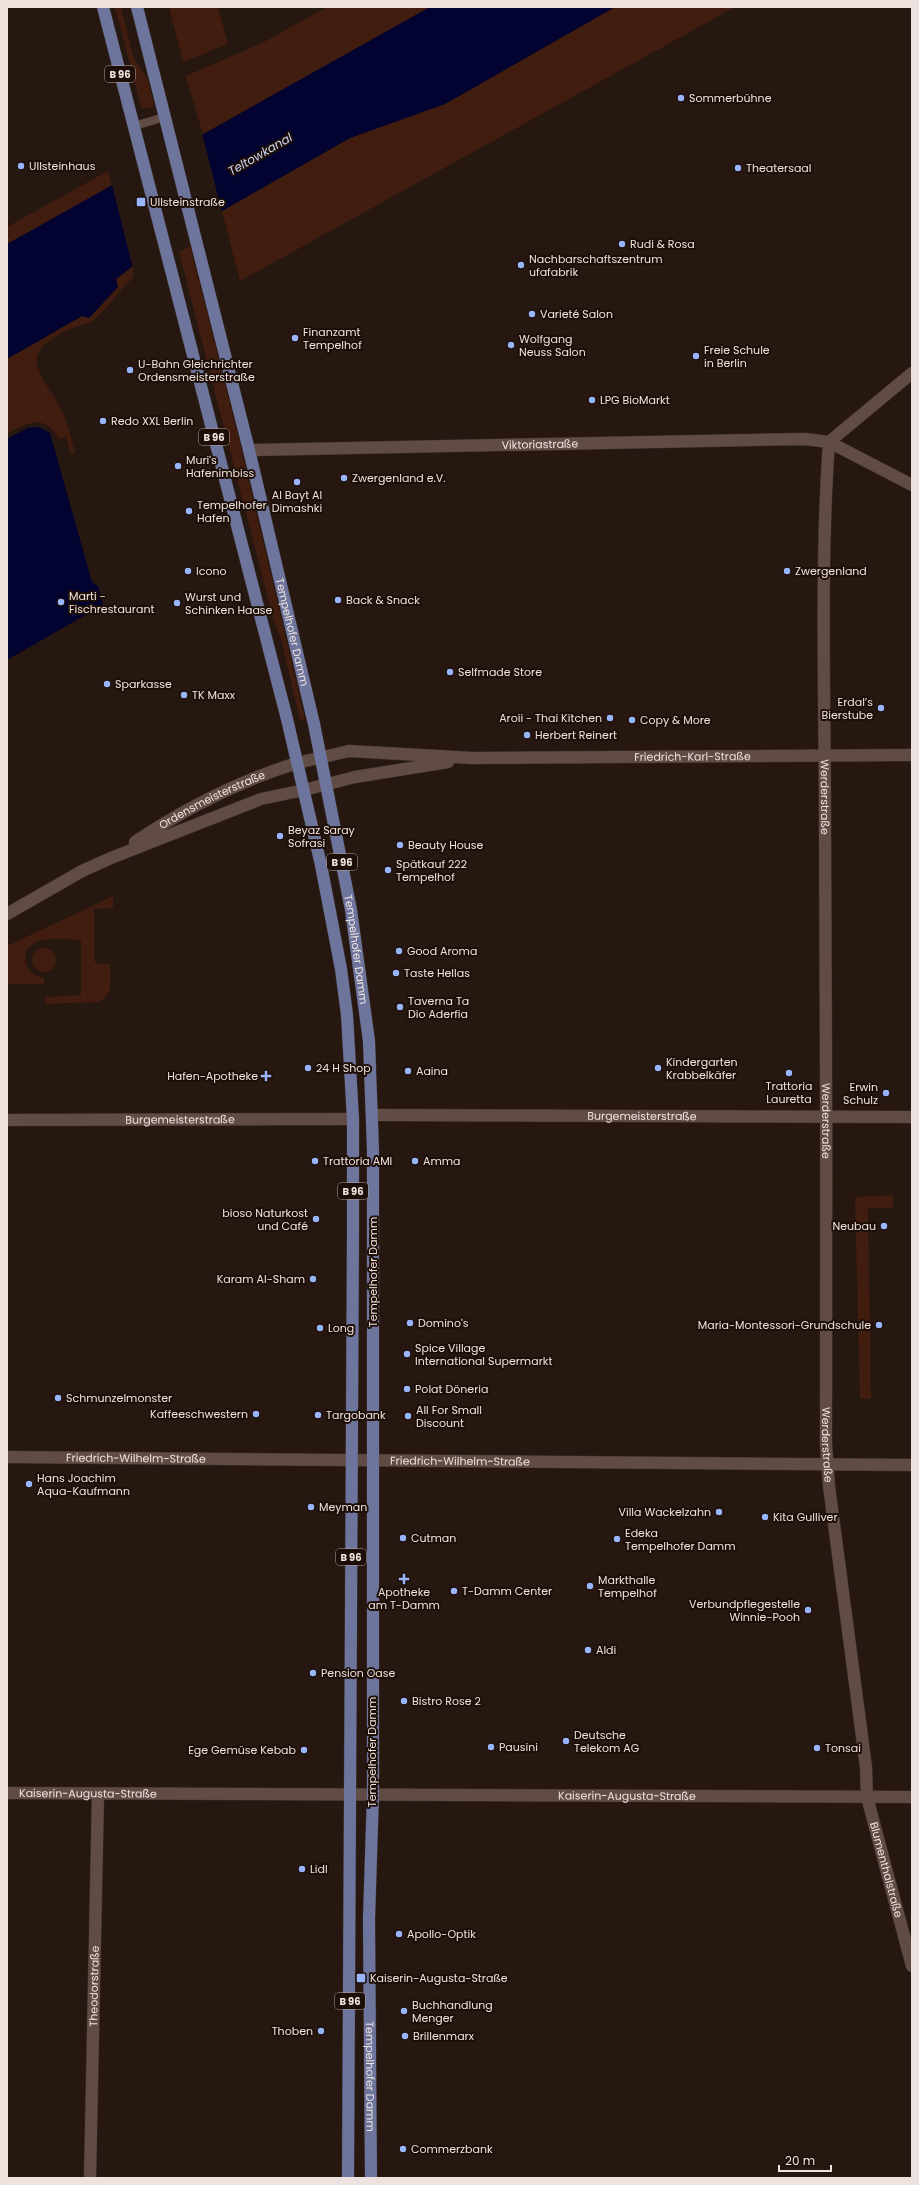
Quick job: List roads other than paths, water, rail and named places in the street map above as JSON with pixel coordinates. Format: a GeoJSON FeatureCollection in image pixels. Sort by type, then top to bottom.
{"type":"FeatureCollection","features":[{"type":"Feature","properties":{"kind":"main road","name":"B 96"},"geometry":{"type":"LineString","coordinates":[[103,7],[134,126]]}},
{"type":"Feature","properties":{"kind":"main road","name":"B 96"},"geometry":{"type":"LineString","coordinates":[[136,7],[166,121]]}},
{"type":"Feature","properties":{"kind":"main road","name":"Tempelhofer Damm"},"geometry":{"type":"LineString","coordinates":[[166,121],[250,450],[326,784],[358,949],[369,1041],[373,1115],[372,1794],[369,1919],[371,2178]]}},
{"type":"Feature","properties":{"kind":"main road","name":"Tempelhofer Damm"},"geometry":{"type":"LineString","coordinates":[[134,126],[304,790],[321,865],[341,969],[347,1015],[353,1119],[348,2178]]}},
{"type":"Feature","properties":{"kind":"street"},"geometry":{"type":"LineString","coordinates":[[912,373],[829,442],[912,485]]}},
{"type":"Feature","properties":{"kind":"street","name":"Viktoriastraße"},"geometry":{"type":"LineString","coordinates":[[250,450],[798,439],[829,442]]}},
{"type":"Feature","properties":{"kind":"street","name":"Werderstraße"},"geometry":{"type":"LineString","coordinates":[[829,442],[826,494],[825,757],[827,1117],[826,1444],[829,1464],[829,1486],[866,1767],[867,1797]]}},
{"type":"Feature","properties":{"kind":"street","name":"Friedrich-Karl-Straße"},"geometry":{"type":"LineString","coordinates":[[320,757],[349,751],[473,758],[825,757],[912,755]]}},
{"type":"Feature","properties":{"kind":"street","name":"Ordensmeisterstraße"},"geometry":{"type":"LineString","coordinates":[[111,858],[169,820],[207,799],[256,776],[320,757]]}},
{"type":"Feature","properties":{"kind":"street","name":"Friedrich-Karl-Straße"},"geometry":{"type":"LineString","coordinates":[[304,790],[355,777],[473,758]]}},
{"type":"Feature","properties":{"kind":"street","name":"Ordensmeisterstraße"},"geometry":{"type":"LineString","coordinates":[[7,914],[82,871],[111,858],[261,799],[304,790]]}},
{"type":"Feature","properties":{"kind":"street","name":"Burgemeisterstraße"},"geometry":{"type":"LineString","coordinates":[[373,1115],[912,1118]]}},
{"type":"Feature","properties":{"kind":"street","name":"Burgemeisterstraße"},"geometry":{"type":"LineString","coordinates":[[7,1120],[353,1119]]}},
{"type":"Feature","properties":{"kind":"street","name":"Friedrich-Wilhelm-Straße"},"geometry":{"type":"LineString","coordinates":[[7,1456],[352,1458],[812,1466],[829,1464],[912,1465]]}},
{"type":"Feature","properties":{"kind":"street","name":"Kaiserin-Augusta-Straße"},"geometry":{"type":"LineString","coordinates":[[7,1794],[351,1796],[372,1794],[912,1797]]}},
{"type":"Feature","properties":{"kind":"street","name":"Theodorstraße"},"geometry":{"type":"LineString","coordinates":[[90,2178],[98,1794]]}},
{"type":"Feature","properties":{"kind":"street","name":"Blumenthalstraße"},"geometry":{"type":"LineString","coordinates":[[867,1797],[912,1966]]}},
{"type":"Feature","properties":{"kind":"lane"},"geometry":{"type":"LineString","coordinates":[[134,126],[166,121]]}},
{"type":"Feature","properties":{"kind":"water","name":"Teltowkanal"},"geometry":{"type":"Polygon","coordinates":[[[430,7],[615,7],[445,104],[350,138],[222,211],[133,266],[116,279],[118,287],[89,318],[82,316],[7,359],[7,244],[430,7]]]}},
{"type":"Feature","properties":{"kind":"water"},"geometry":{"type":"Polygon","coordinates":[[[39,427],[50,433],[92,582],[98,586],[103,605],[7,660],[7,439],[28,428],[39,427]]]}},
{"type":"Feature","properties":{"kind":"place","name":"Sommerbühne"},"geometry":{"type":"Point","coordinates":[681,98]}},
{"type":"Feature","properties":{"kind":"place","name":"Ullsteinhaus"},"geometry":{"type":"Point","coordinates":[21,166]}},
{"type":"Feature","properties":{"kind":"place","name":"Theatersaal"},"geometry":{"type":"Point","coordinates":[738,168]}},
{"type":"Feature","properties":{"kind":"place","name":"Ullsteinstraße"},"geometry":{"type":"Point","coordinates":[141,202]}},
{"type":"Feature","properties":{"kind":"place","name":"Rudi & Rosa"},"geometry":{"type":"Point","coordinates":[622,244]}},
{"type":"Feature","properties":{"kind":"place","name":"Nachbarschaftszentrum ufafabrik"},"geometry":{"type":"Point","coordinates":[521,265]}},
{"type":"Feature","properties":{"kind":"place","name":"Varieté Salon"},"geometry":{"type":"Point","coordinates":[532,314]}},
{"type":"Feature","properties":{"kind":"place","name":"Finanzamt Tempelhof"},"geometry":{"type":"Point","coordinates":[295,338]}},
{"type":"Feature","properties":{"kind":"place","name":"Wolfgang Neuss Salon"},"geometry":{"type":"Point","coordinates":[511,345]}},
{"type":"Feature","properties":{"kind":"place","name":"Freie Schule in Berlin"},"geometry":{"type":"Point","coordinates":[696,356]}},
{"type":"Feature","properties":{"kind":"place","name":"U-Bahn Gleichrichter Ordensmeisterstraße"},"geometry":{"type":"Point","coordinates":[130,370]}},
{"type":"Feature","properties":{"kind":"place","name":"LPG BioMarkt"},"geometry":{"type":"Point","coordinates":[592,400]}},
{"type":"Feature","properties":{"kind":"place","name":"Redo XXL Berlin"},"geometry":{"type":"Point","coordinates":[103,421]}},
{"type":"Feature","properties":{"kind":"place","name":"Muri's Hafenimbiss"},"geometry":{"type":"Point","coordinates":[178,466]}},
{"type":"Feature","properties":{"kind":"place","name":"Zwergenland e.V."},"geometry":{"type":"Point","coordinates":[344,478]}},
{"type":"Feature","properties":{"kind":"place","name":"Al Bayt Al Dimashki"},"geometry":{"type":"Point","coordinates":[297,482]}},
{"type":"Feature","properties":{"kind":"place","name":"Tempelhofer Hafen"},"geometry":{"type":"Point","coordinates":[189,511]}},
{"type":"Feature","properties":{"kind":"place","name":"Icono"},"geometry":{"type":"Point","coordinates":[188,571]}},
{"type":"Feature","properties":{"kind":"place","name":"Zwergenland"},"geometry":{"type":"Point","coordinates":[787,571]}},
{"type":"Feature","properties":{"kind":"place","name":"Back & Snack"},"geometry":{"type":"Point","coordinates":[338,600]}},
{"type":"Feature","properties":{"kind":"place","name":"Marti - Fischrestaurant"},"geometry":{"type":"Point","coordinates":[61,602]}},
{"type":"Feature","properties":{"kind":"place","name":"Wurst und Schinken Haase"},"geometry":{"type":"Point","coordinates":[177,603]}},
{"type":"Feature","properties":{"kind":"place","name":"Selfmade Store"},"geometry":{"type":"Point","coordinates":[450,672]}},
{"type":"Feature","properties":{"kind":"place","name":"Sparkasse"},"geometry":{"type":"Point","coordinates":[107,684]}},
{"type":"Feature","properties":{"kind":"place","name":"TK Maxx"},"geometry":{"type":"Point","coordinates":[184,695]}},
{"type":"Feature","properties":{"kind":"place","name":"Erdal’s Bierstube"},"geometry":{"type":"Point","coordinates":[881,708]}},
{"type":"Feature","properties":{"kind":"place","name":"Aroii - Thai Kitchen"},"geometry":{"type":"Point","coordinates":[610,718]}},
{"type":"Feature","properties":{"kind":"place","name":"Copy & More"},"geometry":{"type":"Point","coordinates":[632,720]}},
{"type":"Feature","properties":{"kind":"place","name":"Herbert Reinert"},"geometry":{"type":"Point","coordinates":[527,735]}},
{"type":"Feature","properties":{"kind":"place","name":"Beyaz Saray Sofrasi"},"geometry":{"type":"Point","coordinates":[280,836]}},
{"type":"Feature","properties":{"kind":"place","name":"Beauty House"},"geometry":{"type":"Point","coordinates":[400,845]}},
{"type":"Feature","properties":{"kind":"place","name":"Spätkauf 222 Tempelhof"},"geometry":{"type":"Point","coordinates":[388,870]}},
{"type":"Feature","properties":{"kind":"place","name":"Good Aroma"},"geometry":{"type":"Point","coordinates":[399,951]}},
{"type":"Feature","properties":{"kind":"place","name":"Taste Hellas"},"geometry":{"type":"Point","coordinates":[396,973]}},
{"type":"Feature","properties":{"kind":"place","name":"Taverna Ta Dio Aderfia"},"geometry":{"type":"Point","coordinates":[400,1007]}},
{"type":"Feature","properties":{"kind":"place","name":"24 H Shop"},"geometry":{"type":"Point","coordinates":[308,1068]}},
{"type":"Feature","properties":{"kind":"place","name":"Kindergarten Krabbelkäfer"},"geometry":{"type":"Point","coordinates":[658,1068]}},
{"type":"Feature","properties":{"kind":"place","name":"Aaina"},"geometry":{"type":"Point","coordinates":[408,1071]}},
{"type":"Feature","properties":{"kind":"place","name":"Trattoria Lauretta"},"geometry":{"type":"Point","coordinates":[789,1073]}},
{"type":"Feature","properties":{"kind":"place","name":"Hafen-Apotheke"},"geometry":{"type":"Point","coordinates":[266,1076]}},
{"type":"Feature","properties":{"kind":"place","name":"Erwin Schulz"},"geometry":{"type":"Point","coordinates":[886,1093]}},
{"type":"Feature","properties":{"kind":"place","name":"Trattoria AMI"},"geometry":{"type":"Point","coordinates":[315,1161]}},
{"type":"Feature","properties":{"kind":"place","name":"Amma"},"geometry":{"type":"Point","coordinates":[415,1161]}},
{"type":"Feature","properties":{"kind":"place","name":"bioso Naturkost und Café"},"geometry":{"type":"Point","coordinates":[316,1219]}},
{"type":"Feature","properties":{"kind":"place","name":"Neubau"},"geometry":{"type":"Point","coordinates":[884,1226]}},
{"type":"Feature","properties":{"kind":"place","name":"Karam Al-Sham"},"geometry":{"type":"Point","coordinates":[313,1279]}},
{"type":"Feature","properties":{"kind":"place","name":"Domino's"},"geometry":{"type":"Point","coordinates":[410,1323]}},
{"type":"Feature","properties":{"kind":"place","name":"Maria-Montessori-Grundschule"},"geometry":{"type":"Point","coordinates":[879,1325]}},
{"type":"Feature","properties":{"kind":"place","name":"Long"},"geometry":{"type":"Point","coordinates":[320,1328]}},
{"type":"Feature","properties":{"kind":"place","name":"Spice Village International Supermarkt"},"geometry":{"type":"Point","coordinates":[407,1354]}},
{"type":"Feature","properties":{"kind":"place","name":"Polat Döneria"},"geometry":{"type":"Point","coordinates":[407,1389]}},
{"type":"Feature","properties":{"kind":"place","name":"Schmunzelmonster"},"geometry":{"type":"Point","coordinates":[58,1398]}},
{"type":"Feature","properties":{"kind":"place","name":"Kaffeeschwestern"},"geometry":{"type":"Point","coordinates":[256,1414]}},
{"type":"Feature","properties":{"kind":"place","name":"Targobank"},"geometry":{"type":"Point","coordinates":[318,1415]}},
{"type":"Feature","properties":{"kind":"place","name":"All For Small Discount"},"geometry":{"type":"Point","coordinates":[408,1416]}},
{"type":"Feature","properties":{"kind":"place","name":"Hans Joachim Aqua-Kaufmann"},"geometry":{"type":"Point","coordinates":[29,1484]}},
{"type":"Feature","properties":{"kind":"place","name":"Meyman"},"geometry":{"type":"Point","coordinates":[311,1507]}},
{"type":"Feature","properties":{"kind":"place","name":"Villa Wackelzahn"},"geometry":{"type":"Point","coordinates":[719,1512]}},
{"type":"Feature","properties":{"kind":"place","name":"Kita Gulliver"},"geometry":{"type":"Point","coordinates":[765,1517]}},
{"type":"Feature","properties":{"kind":"place","name":"Cutman"},"geometry":{"type":"Point","coordinates":[403,1538]}},
{"type":"Feature","properties":{"kind":"place","name":"Edeka Tempelhofer Damm"},"geometry":{"type":"Point","coordinates":[617,1539]}},
{"type":"Feature","properties":{"kind":"place","name":"Apotheke am T-Damm"},"geometry":{"type":"Point","coordinates":[404,1579]}},
{"type":"Feature","properties":{"kind":"place","name":"Markthalle Tempelhof"},"geometry":{"type":"Point","coordinates":[590,1586]}},
{"type":"Feature","properties":{"kind":"place","name":"T-Damm Center"},"geometry":{"type":"Point","coordinates":[454,1591]}},
{"type":"Feature","properties":{"kind":"place","name":"Verbundpflegestelle Winnie-Pooh"},"geometry":{"type":"Point","coordinates":[808,1610]}},
{"type":"Feature","properties":{"kind":"place","name":"Aldi"},"geometry":{"type":"Point","coordinates":[588,1650]}},
{"type":"Feature","properties":{"kind":"place","name":"Pension Oase"},"geometry":{"type":"Point","coordinates":[313,1673]}},
{"type":"Feature","properties":{"kind":"place","name":"Bistro Rose 2"},"geometry":{"type":"Point","coordinates":[404,1701]}},
{"type":"Feature","properties":{"kind":"place","name":"Deutsche Telekom AG"},"geometry":{"type":"Point","coordinates":[566,1741]}},
{"type":"Feature","properties":{"kind":"place","name":"Pausini"},"geometry":{"type":"Point","coordinates":[491,1747]}},
{"type":"Feature","properties":{"kind":"place","name":"Tonsai"},"geometry":{"type":"Point","coordinates":[817,1748]}},
{"type":"Feature","properties":{"kind":"place","name":"Ege Gemüse Kebab"},"geometry":{"type":"Point","coordinates":[304,1750]}},
{"type":"Feature","properties":{"kind":"place","name":"Lidl"},"geometry":{"type":"Point","coordinates":[302,1869]}},
{"type":"Feature","properties":{"kind":"place","name":"Apollo-Optik"},"geometry":{"type":"Point","coordinates":[399,1934]}},
{"type":"Feature","properties":{"kind":"place","name":"Kaiserin-Augusta-Straße"},"geometry":{"type":"Point","coordinates":[361,1978]}},
{"type":"Feature","properties":{"kind":"place","name":"Buchhandlung Menger"},"geometry":{"type":"Point","coordinates":[404,2011]}},
{"type":"Feature","properties":{"kind":"place","name":"Thoben"},"geometry":{"type":"Point","coordinates":[321,2031]}},
{"type":"Feature","properties":{"kind":"place","name":"Brillenmarx"},"geometry":{"type":"Point","coordinates":[405,2036]}},
{"type":"Feature","properties":{"kind":"place","name":"Commerzbank"},"geometry":{"type":"Point","coordinates":[403,2149]}}]}
